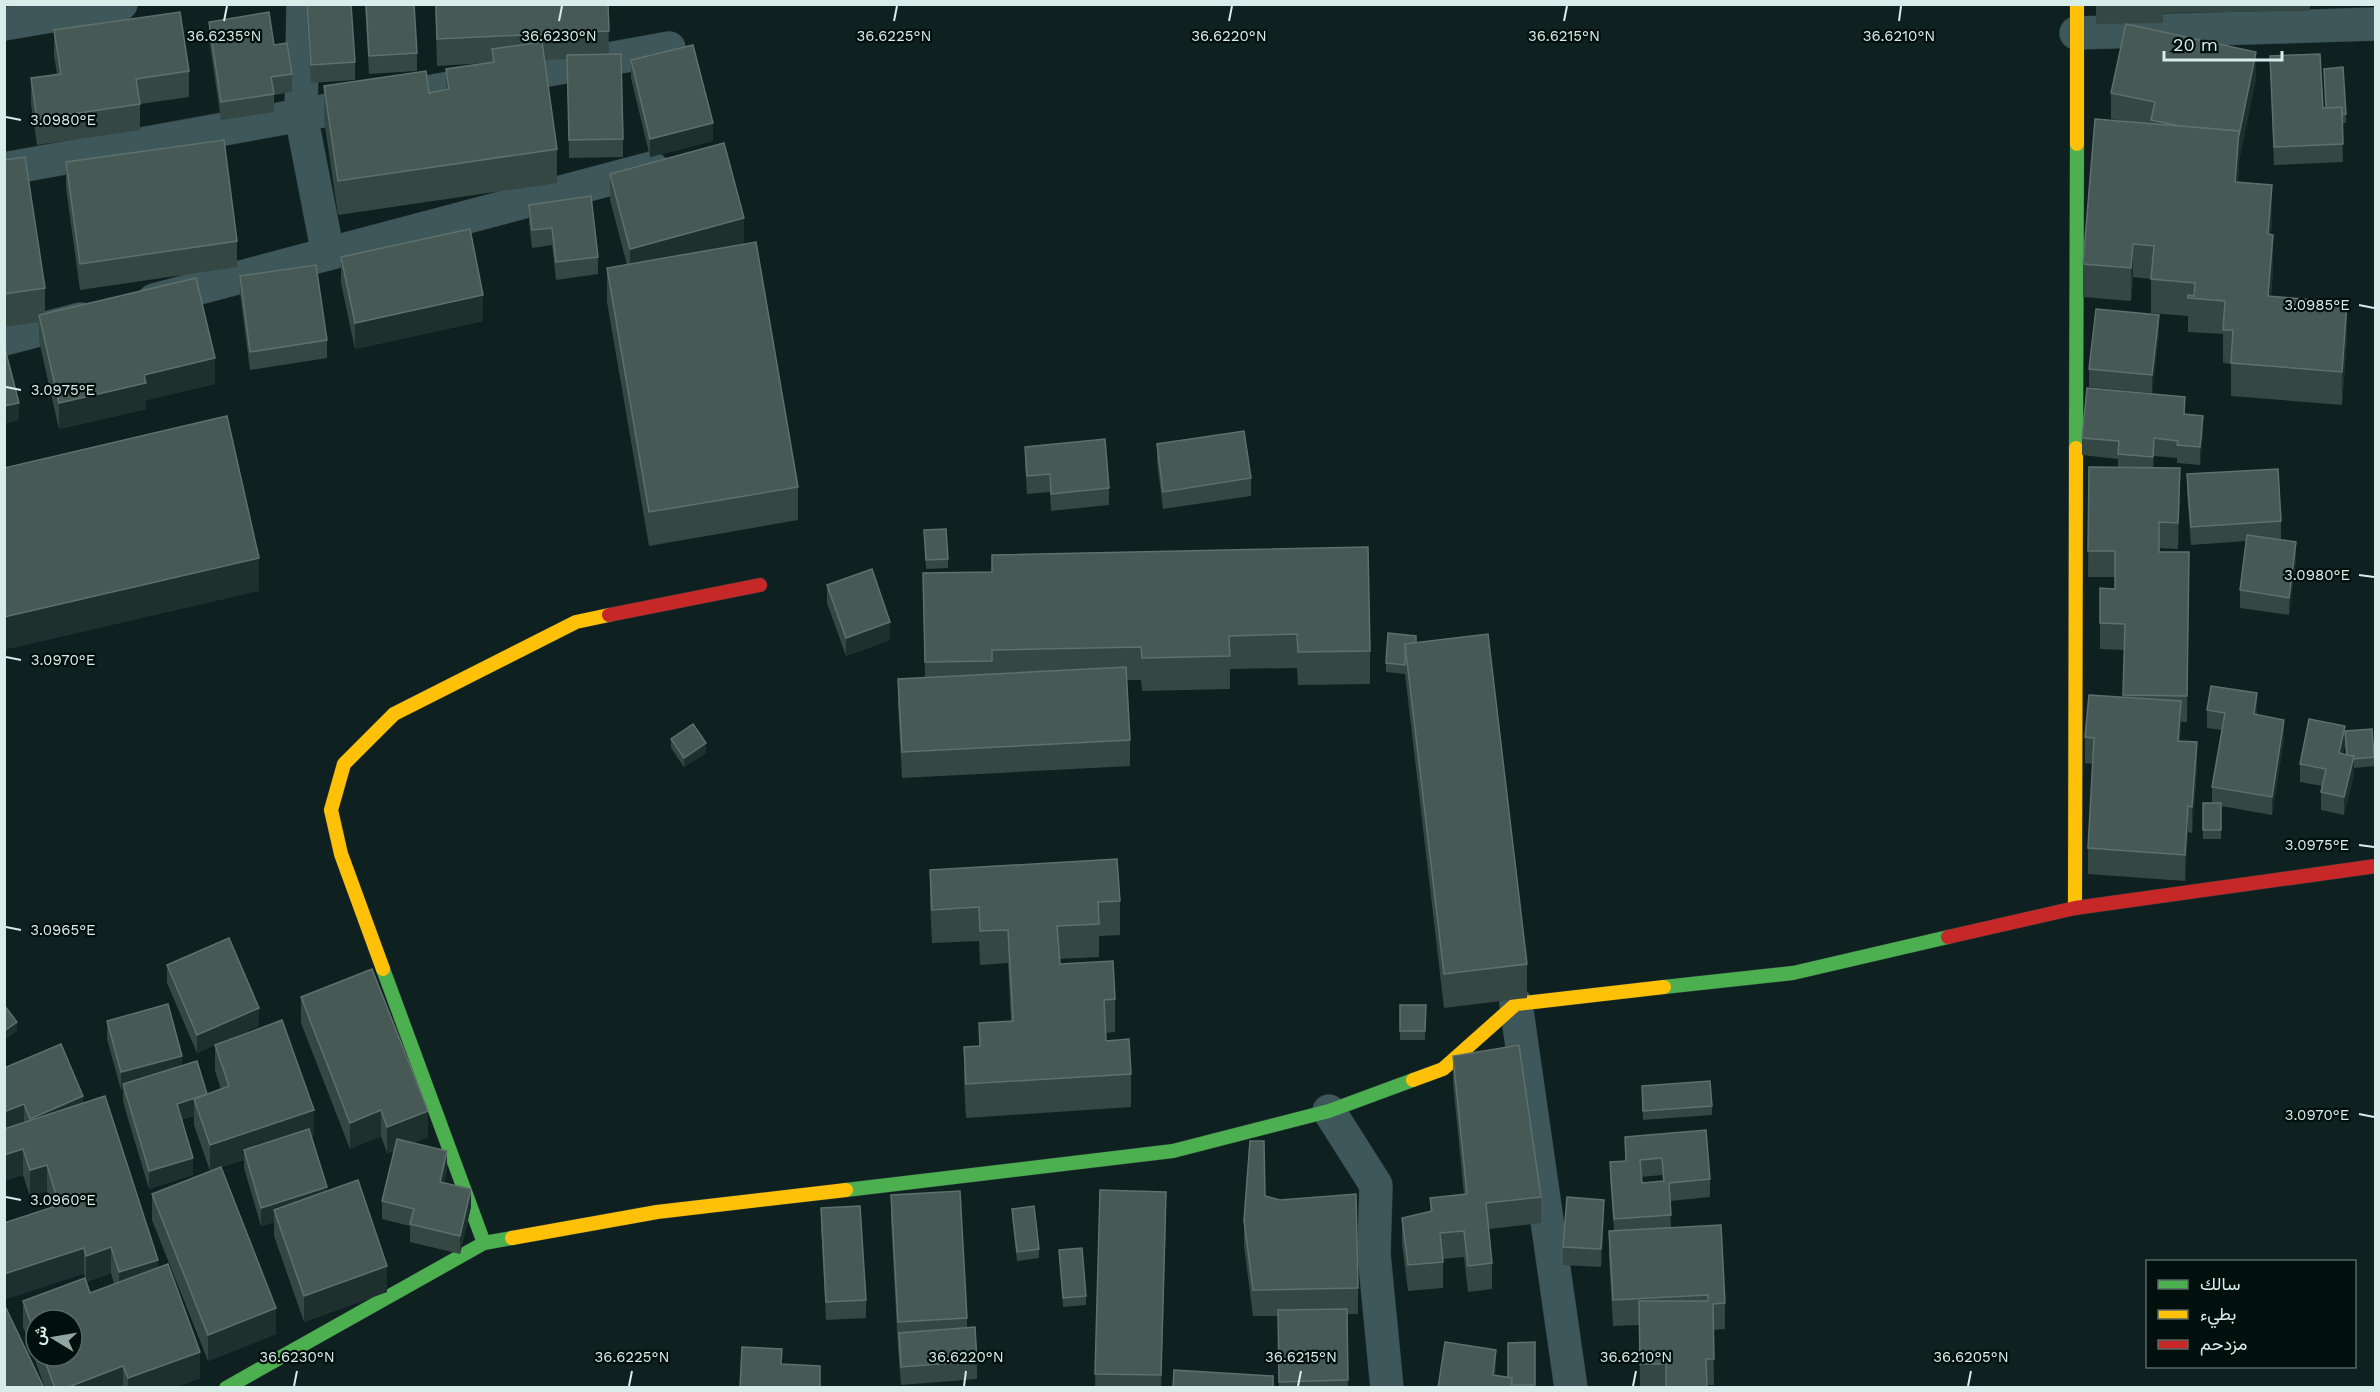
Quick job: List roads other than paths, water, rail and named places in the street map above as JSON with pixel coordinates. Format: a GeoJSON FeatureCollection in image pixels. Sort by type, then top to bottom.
{"type":"FeatureCollection","features":[{"type":"Feature","properties":{"kind":"street"},"geometry":{"type":"LineString","coordinates":[[21,16],[121,4]]}},
{"type":"Feature","properties":{"kind":"street"},"geometry":{"type":"LineString","coordinates":[[303,4],[301,115],[328,254]]}},
{"type":"Feature","properties":{"kind":"street"},"geometry":{"type":"LineString","coordinates":[[2075,908],[2076,19],[2376,24]]}},
{"type":"Feature","properties":{"kind":"street"},"geometry":{"type":"LineString","coordinates":[[4,169],[669,48]]}},
{"type":"Feature","properties":{"kind":"street"},"geometry":{"type":"LineString","coordinates":[[4,339],[687,159]]}},
{"type":"Feature","properties":{"kind":"street"},"geometry":{"type":"LineString","coordinates":[[484,1243],[341,854],[331,810],[345,764],[394,714],[576,622],[760,585]]}},
{"type":"Feature","properties":{"kind":"street"},"geometry":{"type":"LineString","coordinates":[[226,1388],[484,1243],[657,1212],[1173,1151],[1329,1111],[1443,1069],[1516,1004],[1792,973],[2075,908],[2376,866]]}},
{"type":"Feature","properties":{"kind":"street"},"geometry":{"type":"LineString","coordinates":[[1516,1004],[1571,1388]]}},
{"type":"Feature","properties":{"kind":"street"},"geometry":{"type":"LineString","coordinates":[[1329,1111],[1376,1185],[1374,1254],[1387,1388]]}}]}
